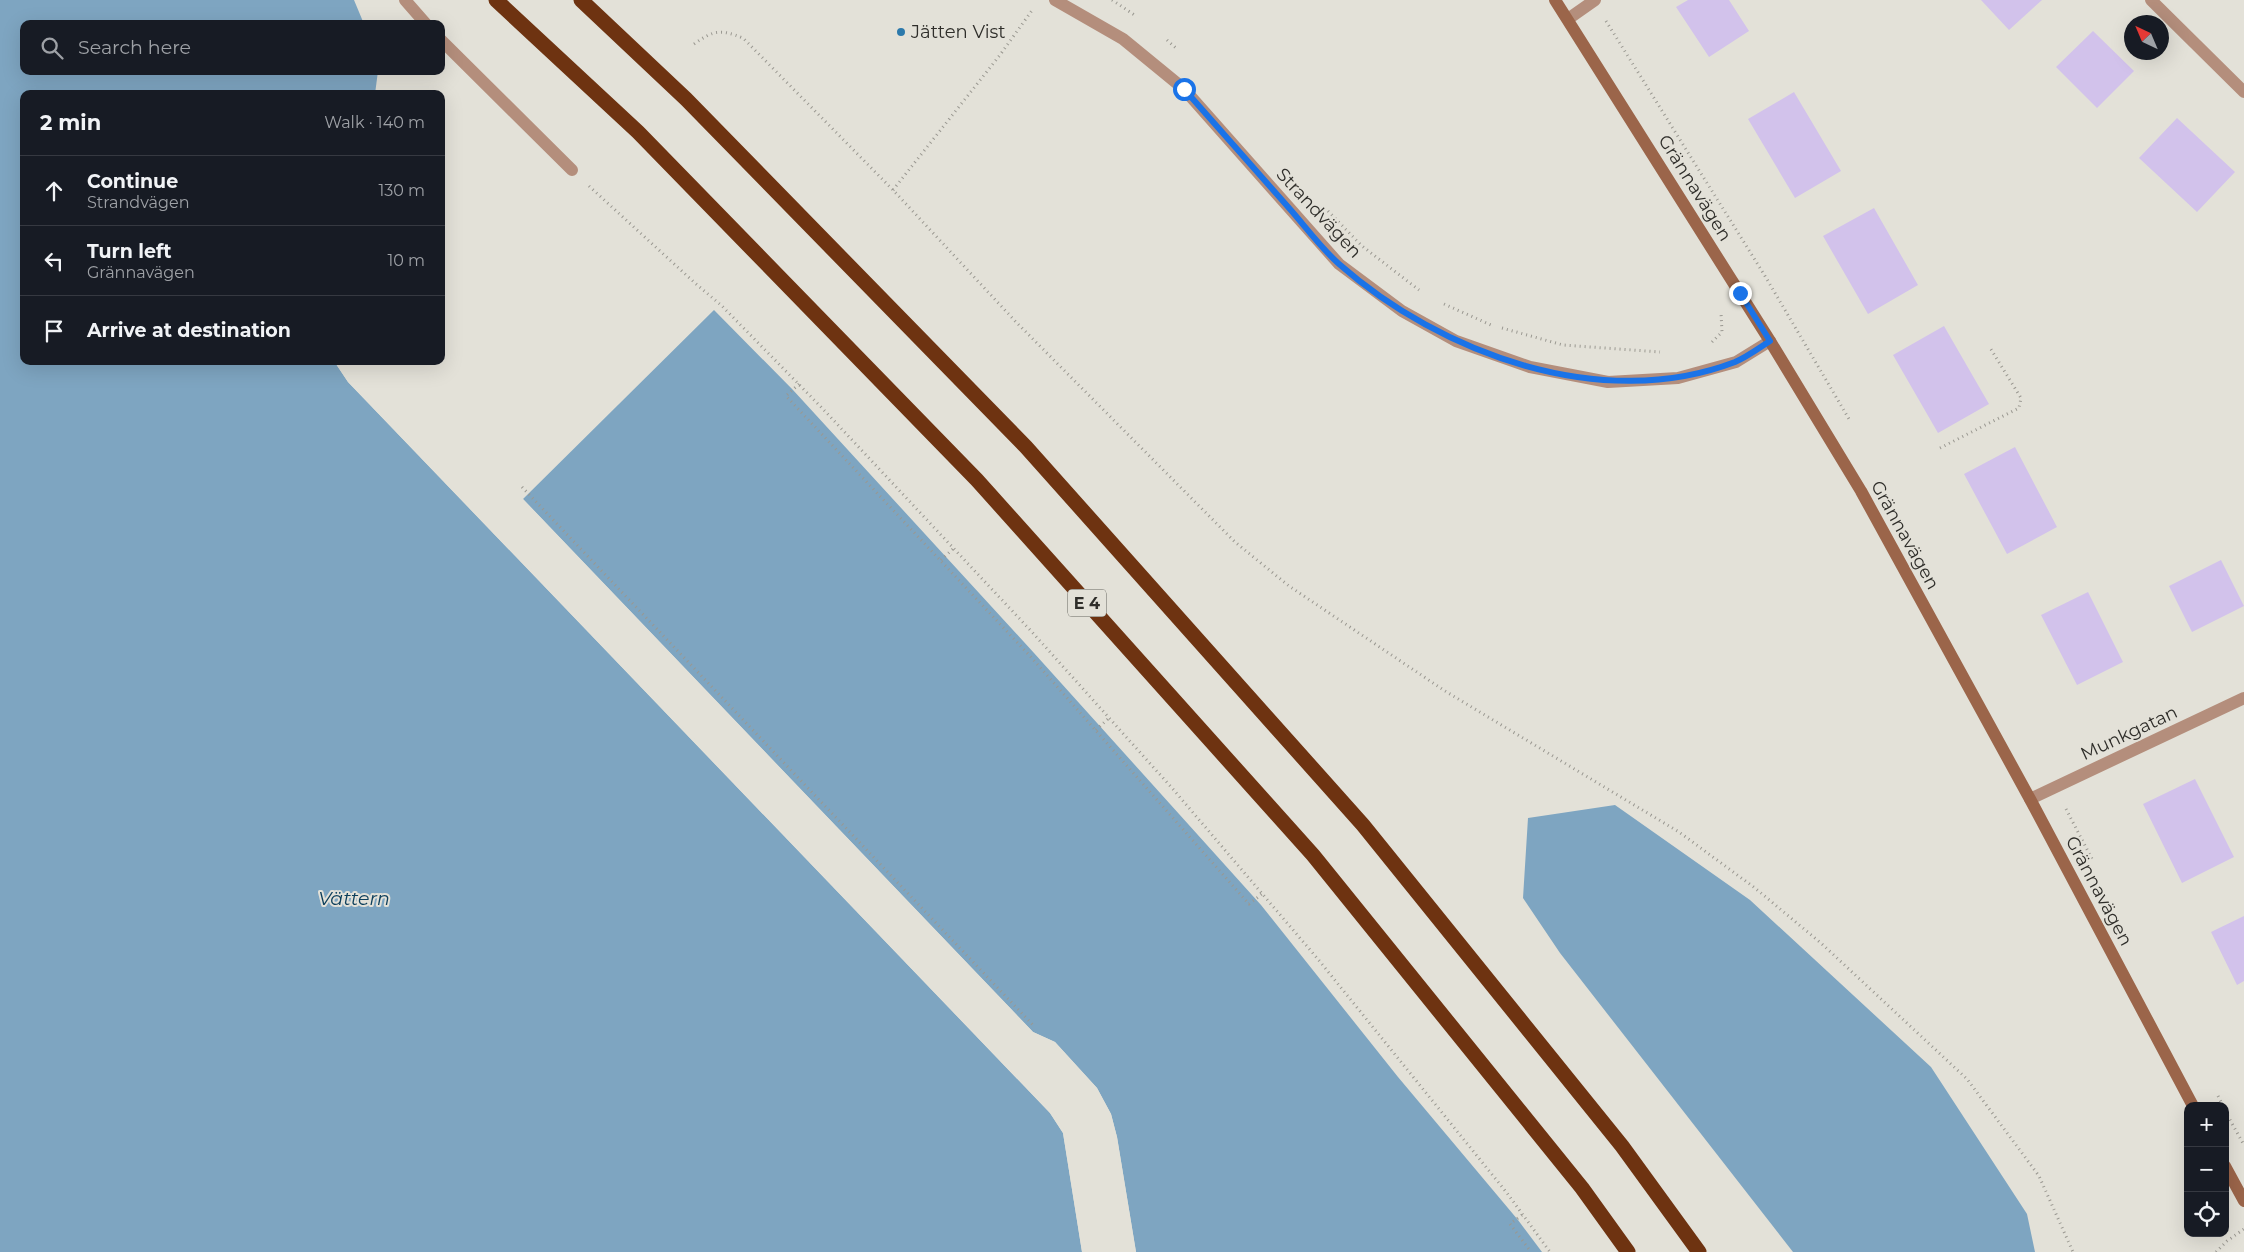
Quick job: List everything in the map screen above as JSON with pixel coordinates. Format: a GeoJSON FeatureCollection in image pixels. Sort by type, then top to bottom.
{"type":"FeatureCollection","features":[{"type":"Feature","properties":{"kind":"highway","name":"E 4"},"geometry":{"type":"LineString","coordinates":[[496,0],[638,132],[977,480],[1313,855],[1582,1188],[1628,1252]]}},
{"type":"Feature","properties":{"kind":"highway"},"geometry":{"type":"LineString","coordinates":[[581,0],[686,98],[1033,454],[1362,825],[1622,1146],[1699,1252]]}},
{"type":"Feature","properties":{"kind":"main road","name":"Grännavägen"},"geometry":{"type":"LineString","coordinates":[[1555,0],[1770,341],[1861,491],[2030,799],[2191,1102]]}},
{"type":"Feature","properties":{"kind":"main road"},"geometry":{"type":"LineString","coordinates":[[2229,1173],[2244,1201]]}},
{"type":"Feature","properties":{"kind":"street"},"geometry":{"type":"LineString","coordinates":[[404,0],[422,20]]}},
{"type":"Feature","properties":{"kind":"street","name":"Strandvägen"},"geometry":{"type":"LineString","coordinates":[[1055,0],[1123,39],[1184,89],[1339,264],[1402,311],[1456,341],[1530,368],[1608,382],[1678,378],[1736,362],[1770,341]]}},
{"type":"Feature","properties":{"kind":"street"},"geometry":{"type":"LineString","coordinates":[[1568,19],[1594,0]]}},
{"type":"Feature","properties":{"kind":"street"},"geometry":{"type":"LineString","coordinates":[[2151,0],[2244,92]]}},
{"type":"Feature","properties":{"kind":"street"},"geometry":{"type":"LineString","coordinates":[[445,44],[572,170]]}},
{"type":"Feature","properties":{"kind":"street","name":"Munkgatan"},"geometry":{"type":"LineString","coordinates":[[2030,799],[2244,698]]}},
{"type":"Feature","properties":{"kind":"path"},"geometry":{"type":"LineString","coordinates":[[1112,0],[1138,17]]}},
{"type":"Feature","properties":{"kind":"path"},"geometry":{"type":"LineString","coordinates":[[893,190],[1000,55],[1034,8]]}},
{"type":"Feature","properties":{"kind":"path"},"geometry":{"type":"LineString","coordinates":[[694,44],[709,34],[725,31],[743,38],[893,190],[1016,322],[1235,542],[1288,586],[1445,691],[1679,832],[1755,888],[1822,944],[1967,1078],[2039,1176],[2073,1252]]}},
{"type":"Feature","properties":{"kind":"path"},"geometry":{"type":"LineString","coordinates":[[1159,34],[1180,52]]}},
{"type":"Feature","properties":{"kind":"path"},"geometry":{"type":"LineString","coordinates":[[572,170],[695,284],[722,306],[799,384],[954,548],[1110,718],[1317,958],[1550,1252]]}},
{"type":"Feature","properties":{"kind":"path"},"geometry":{"type":"LineString","coordinates":[[1323,206],[1362,246],[1427,296]]}},
{"type":"Feature","properties":{"kind":"path"},"geometry":{"type":"LineString","coordinates":[[1709,345],[1722,332],[1722,314],[1717,306],[1765,276]]}},
{"type":"Feature","properties":{"kind":"path"},"geometry":{"type":"LineString","coordinates":[[1444,303],[1495,326],[1563,345],[1668,352]]}},
{"type":"Feature","properties":{"kind":"path"},"geometry":{"type":"LineString","coordinates":[[1940,448],[2019,408],[2021,398],[1989,346]]}},
{"type":"Feature","properties":{"kind":"path"},"geometry":{"type":"LineString","coordinates":[[799,384],[786,396],[941,560],[1096,730],[1249,904],[1262,894]]}},
{"type":"Feature","properties":{"kind":"path"},"geometry":{"type":"LineString","coordinates":[[522,487],[1033,1025]]}},
{"type":"Feature","properties":{"kind":"path"},"geometry":{"type":"LineString","coordinates":[[941,560],[954,548]]}},
{"type":"Feature","properties":{"kind":"path"},"geometry":{"type":"LineString","coordinates":[[1096,730],[1110,718]]}},
{"type":"Feature","properties":{"kind":"path"},"geometry":{"type":"LineString","coordinates":[[2229,1118],[2244,1146]]}},
{"type":"Feature","properties":{"kind":"path"},"geometry":{"type":"LineString","coordinates":[[1522,1215],[1510,1224],[1531,1252]]}},
{"type":"Feature","properties":{"kind":"path"},"geometry":{"type":"LineString","coordinates":[[2216,1252],[2227,1241],[2244,1229]]}},
{"type":"Feature","properties":{"kind":"water","name":"Vättern"},"geometry":{"type":"Polygon","coordinates":[[[0,0],[354,0],[362,20],[20,20],[20,75],[377,75],[376,90],[20,90],[20,365],[337,365],[348,382],[1050,1113],[1063,1133],[1082,1252],[0,1252],[0,0]]]}},
{"type":"Feature","properties":{"kind":"water"},"geometry":{"type":"Polygon","coordinates":[[[714,310],[793,390],[1261,905],[1398,1077],[1518,1220],[1542,1252],[1136,1252],[1117,1137],[1111,1114],[1097,1088],[1055,1042],[1033,1032],[523,499],[714,310]]]}},
{"type":"Feature","properties":{"kind":"water"},"geometry":{"type":"Polygon","coordinates":[[[1615,805],[1750,900],[1931,1067],[2027,1214],[2035,1252],[1793,1252],[1560,953],[1523,898],[1528,818],[1615,805]]]}},
{"type":"Feature","properties":{"kind":"pier"},"geometry":{"type":"Polygon","coordinates":[[[337,365],[340,365],[350,380],[1052,1112],[1066,1132],[1085,1252],[1082,1252],[1063,1133],[1050,1113],[348,382],[337,365]]]}},
{"type":"Feature","properties":{"kind":"pier"},"geometry":{"type":"Polygon","coordinates":[[[521,497],[1033,1032],[1055,1042],[1097,1088],[1111,1114],[1117,1137],[1136,1252],[1133,1252],[1115,1138],[1109,1115],[1095,1089],[1053,1044],[1031,1034],[521,501],[521,497]]]}},
{"type":"Feature","properties":{"kind":"building"},"geometry":{"type":"Polygon","coordinates":[[[1688,0],[1729,0],[1749,31],[1709,57],[1676,7],[1688,0]]]}},
{"type":"Feature","properties":{"kind":"building"},"geometry":{"type":"Polygon","coordinates":[[[1981,0],[2042,0],[2009,30],[1981,0]]]}},
{"type":"Feature","properties":{"kind":"building"},"geometry":{"type":"Polygon","coordinates":[[[2093,31],[2134,71],[2097,108],[2056,67],[2093,31]]]}},
{"type":"Feature","properties":{"kind":"building"},"geometry":{"type":"Polygon","coordinates":[[[1794,92],[1841,171],[1795,198],[1748,119],[1794,92]]]}},
{"type":"Feature","properties":{"kind":"building"},"geometry":{"type":"Polygon","coordinates":[[[2177,118],[2235,172],[2197,212],[2139,158],[2177,118]]]}},
{"type":"Feature","properties":{"kind":"building"},"geometry":{"type":"Polygon","coordinates":[[[1874,208],[1918,285],[1868,314],[1823,236],[1874,208]]]}},
{"type":"Feature","properties":{"kind":"building"},"geometry":{"type":"Polygon","coordinates":[[[1944,326],[1989,404],[1938,433],[1893,355],[1944,326]]]}},
{"type":"Feature","properties":{"kind":"building"},"geometry":{"type":"Polygon","coordinates":[[[2015,447],[2057,527],[2007,554],[1964,474],[2015,447]]]}},
{"type":"Feature","properties":{"kind":"building"},"geometry":{"type":"Polygon","coordinates":[[[2221,560],[2244,606],[2192,632],[2169,586],[2221,560]]]}},
{"type":"Feature","properties":{"kind":"building"},"geometry":{"type":"Polygon","coordinates":[[[2088,592],[2123,662],[2077,685],[2041,615],[2088,592]]]}},
{"type":"Feature","properties":{"kind":"building"},"geometry":{"type":"Polygon","coordinates":[[[2195,779],[2234,857],[2182,883],[2143,804],[2195,779]]]}},
{"type":"Feature","properties":{"kind":"building"},"geometry":{"type":"Polygon","coordinates":[[[2244,916],[2244,981],[2237,985],[2211,932],[2244,916]]]}},
{"type":"Feature","properties":{"kind":"place","name":"Jätten Vist"},"geometry":{"type":"Point","coordinates":[901,32]}},
{"type":"Feature","properties":{"kind":"route"},"geometry":{"type":"LineString","coordinates":[[1184,89],[1339,264],[1402,311],[1456,341],[1530,368],[1608,382],[1678,378],[1736,362],[1770,341],[1740,293]]}}]}
